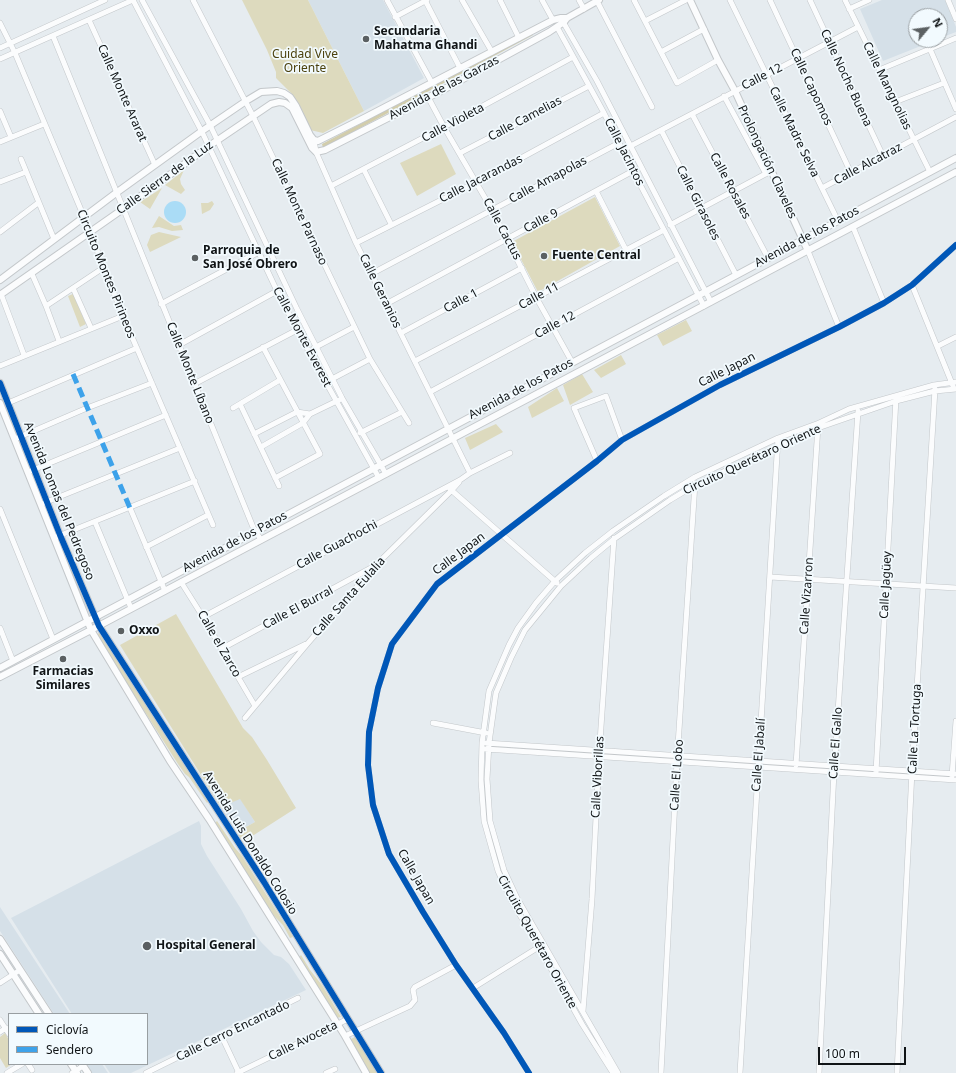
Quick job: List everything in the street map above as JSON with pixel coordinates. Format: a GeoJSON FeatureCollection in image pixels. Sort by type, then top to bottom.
{"type":"FeatureCollection","features":[{"type":"Feature","properties":{"kind":"street"},"geometry":{"type":"LineString","coordinates":[[0,48],[105,0]]}},
{"type":"Feature","properties":{"kind":"street"},"geometry":{"type":"LineString","coordinates":[[0,59],[133,0]]}},
{"type":"Feature","properties":{"kind":"street","name":"Calle Monte Everest"},"geometry":{"type":"LineString","coordinates":[[133,0],[202,132],[288,313],[379,478]]}},
{"type":"Feature","properties":{"kind":"street","name":"Calle Monte Everest"},"geometry":{"type":"LineString","coordinates":[[142,0],[211,128],[332,379],[361,433],[386,474]]}},
{"type":"Feature","properties":{"kind":"street","name":"Calle Monte Parnaso"},"geometry":{"type":"LineString","coordinates":[[193,0],[253,114],[370,360],[409,423]]}},
{"type":"Feature","properties":{"kind":"street"},"geometry":{"type":"LineString","coordinates":[[386,0],[432,83]]}},
{"type":"Feature","properties":{"kind":"street"},"geometry":{"type":"LineString","coordinates":[[395,17],[426,0],[460,68]]}},
{"type":"Feature","properties":{"kind":"street"},"geometry":{"type":"LineString","coordinates":[[462,0],[492,52]]}},
{"type":"Feature","properties":{"kind":"street"},"geometry":{"type":"LineString","coordinates":[[500,0],[520,38]]}},
{"type":"Feature","properties":{"kind":"street","name":"Calle Jacintos"},"geometry":{"type":"LineString","coordinates":[[542,0],[604,113],[704,306]]}},
{"type":"Feature","properties":{"kind":"street"},"geometry":{"type":"LineString","coordinates":[[579,0],[584,9]]}},
{"type":"Feature","properties":{"kind":"street"},"geometry":{"type":"LineString","coordinates":[[634,0],[677,83],[718,60]]}},
{"type":"Feature","properties":{"kind":"street"},"geometry":{"type":"LineString","coordinates":[[645,21],[686,0]]}},
{"type":"Feature","properties":{"kind":"street","name":"Prolongación Claveles"},"geometry":{"type":"LineString","coordinates":[[690,0],[718,60],[735,92],[769,172],[803,240],[839,327]]}},
{"type":"Feature","properties":{"kind":"street","name":"Calle Madre Selva"},"geometry":{"type":"LineString","coordinates":[[730,0],[838,221]]}},
{"type":"Feature","properties":{"kind":"street","name":"Calle Capomos"},"geometry":{"type":"LineString","coordinates":[[770,0],[851,173]]}},
{"type":"Feature","properties":{"kind":"street","name":"Calle Noche Buena"},"geometry":{"type":"LineString","coordinates":[[810,0],[883,156]]}},
{"type":"Feature","properties":{"kind":"street","name":"Calle Mangnolias"},"geometry":{"type":"LineString","coordinates":[[845,0],[930,172]]}},
{"type":"Feature","properties":{"kind":"street"},"geometry":{"type":"LineString","coordinates":[[849,9],[869,0]]}},
{"type":"Feature","properties":{"kind":"street"},"geometry":{"type":"LineString","coordinates":[[948,0],[956,19]]}},
{"type":"Feature","properties":{"kind":"street"},"geometry":{"type":"LineString","coordinates":[[598,1],[652,107]]}},
{"type":"Feature","properties":{"kind":"street","name":"Avenida de las Garzas"},"geometry":{"type":"LineString","coordinates":[[314,140],[318,141],[366,117],[553,20],[564,19],[598,1]]}},
{"type":"Feature","properties":{"kind":"street","name":"Avenida de las Garzas"},"geometry":{"type":"LineString","coordinates":[[316,152],[325,150],[428,97],[557,27],[564,19]]}},
{"type":"Feature","properties":{"kind":"street","name":"Calle Jacintos"},"geometry":{"type":"LineString","coordinates":[[564,19],[711,302]]}},
{"type":"Feature","properties":{"kind":"street","name":"Calle Monte Ararat"},"geometry":{"type":"LineString","coordinates":[[89,20],[155,165]]}},
{"type":"Feature","properties":{"kind":"street","name":"Circuito Montes Pirineos"},"geometry":{"type":"LineString","coordinates":[[0,23],[15,53],[89,230],[123,316],[213,525]]}},
{"type":"Feature","properties":{"kind":"street","name":"Calle 12"},"geometry":{"type":"LineString","coordinates":[[623,150],[858,27]]}},
{"type":"Feature","properties":{"kind":"street"},"geometry":{"type":"LineString","coordinates":[[661,52],[704,29]]}},
{"type":"Feature","properties":{"kind":"street"},"geometry":{"type":"LineString","coordinates":[[52,36],[117,195]]}},
{"type":"Feature","properties":{"kind":"street"},"geometry":{"type":"LineString","coordinates":[[879,70],[956,38]]}},
{"type":"Feature","properties":{"kind":"street"},"geometry":{"type":"LineString","coordinates":[[930,49],[956,110]]}},
{"type":"Feature","properties":{"kind":"street","name":"Calle Violeta"},"geometry":{"type":"LineString","coordinates":[[331,186],[364,170],[574,57]]}},
{"type":"Feature","properties":{"kind":"street"},"geometry":{"type":"LineString","coordinates":[[169,69],[177,65]]}},
{"type":"Feature","properties":{"kind":"street"},"geometry":{"type":"LineString","coordinates":[[895,102],[944,83]]}},
{"type":"Feature","properties":{"kind":"street","name":"Calle Camelias"},"geometry":{"type":"LineString","coordinates":[[460,153],[589,86]]}},
{"type":"Feature","properties":{"kind":"street","name":"Calle Sierra de la Luz"},"geometry":{"type":"LineString","coordinates":[[0,280],[54,239],[117,195],[155,165],[202,132],[211,128],[266,91],[277,91],[290,97],[314,140]]}},
{"type":"Feature","properties":{"kind":"street"},"geometry":{"type":"LineString","coordinates":[[670,225],[769,172],[724,96]]}},
{"type":"Feature","properties":{"kind":"street","name":"Calle Cactus"},"geometry":{"type":"LineString","coordinates":[[428,97],[477,182],[536,297],[572,362]]}},
{"type":"Feature","properties":{"kind":"street","name":"Calle Sierra de la Luz"},"geometry":{"type":"LineString","coordinates":[[1,295],[32,274],[89,230],[216,139],[253,114],[271,104],[279,102],[285,103],[292,108],[312,148],[316,152]]}},
{"type":"Feature","properties":{"kind":"street"},"geometry":{"type":"LineString","coordinates":[[0,111],[11,137]]}},
{"type":"Feature","properties":{"kind":"street","name":"Calle Jacarandas"},"geometry":{"type":"LineString","coordinates":[[356,243],[391,224],[477,182],[604,113]]}},
{"type":"Feature","properties":{"kind":"street","name":"Calle Rosales"},"geometry":{"type":"LineString","coordinates":[[692,114],[768,258]]}},
{"type":"Feature","properties":{"kind":"street"},"geometry":{"type":"LineString","coordinates":[[366,117],[371,127]]}},
{"type":"Feature","properties":{"kind":"street","name":"Calle Alcatraz"},"geometry":{"type":"LineString","coordinates":[[822,188],[956,117]]}},
{"type":"Feature","properties":{"kind":"street"},"geometry":{"type":"LineString","coordinates":[[0,142],[44,124]]}},
{"type":"Feature","properties":{"kind":"street","name":"Calle Girasoles"},"geometry":{"type":"LineString","coordinates":[[661,130],[736,275]]}},
{"type":"Feature","properties":{"kind":"street","name":"Calle Geranios"},"geometry":{"type":"LineString","coordinates":[[314,140],[316,152],[356,243],[470,473]]}},
{"type":"Feature","properties":{"kind":"street","name":"Calle Amapolas"},"geometry":{"type":"LineString","coordinates":[[371,274],[619,143]]}},
{"type":"Feature","properties":{"kind":"street","name":"Avenida de los Patos"},"geometry":{"type":"LineString","coordinates":[[0,668],[956,158]]}},
{"type":"Feature","properties":{"kind":"street"},"geometry":{"type":"LineString","coordinates":[[21,159],[54,239]]}},
{"type":"Feature","properties":{"kind":"street"},"geometry":{"type":"LineString","coordinates":[[364,170],[391,224]]}},
{"type":"Feature","properties":{"kind":"street","name":"Calle 9"},"geometry":{"type":"LineString","coordinates":[[386,304],[633,171]]}},
{"type":"Feature","properties":{"kind":"street"},"geometry":{"type":"LineString","coordinates":[[0,182],[26,172]]}},
{"type":"Feature","properties":{"kind":"street","name":"Avenida de los Patos"},"geometry":{"type":"LineString","coordinates":[[0,677],[956,172]]}},
{"type":"Feature","properties":{"kind":"street"},"geometry":{"type":"LineString","coordinates":[[596,191],[626,250]]}},
{"type":"Feature","properties":{"kind":"street","name":"Calle Monte Líbano"},"geometry":{"type":"LineString","coordinates":[[117,195],[194,384],[260,540]]}},
{"type":"Feature","properties":{"kind":"street"},"geometry":{"type":"LineString","coordinates":[[0,232],[38,203]]}},
{"type":"Feature","properties":{"kind":"street"},"geometry":{"type":"LineString","coordinates":[[862,208],[868,219]]}},
{"type":"Feature","properties":{"kind":"street"},"geometry":{"type":"LineString","coordinates":[[247,226],[256,222]]}},
{"type":"Feature","properties":{"kind":"street"},"geometry":{"type":"LineString","coordinates":[[853,227],[884,303]]}},
{"type":"Feature","properties":{"kind":"street","name":"Calle 11"},"geometry":{"type":"LineString","coordinates":[[415,362],[664,230]]}},
{"type":"Feature","properties":{"kind":"street","name":"Calle Japan"},"geometry":{"type":"LineString","coordinates":[[529,1073],[504,1033],[456,965],[389,854],[372,805],[368,765],[369,732],[378,688],[392,644],[437,584],[502,535],[622,440],[720,385],[839,327],[884,303],[912,285],[956,245]]}},
{"type":"Feature","properties":{"kind":"street"},"geometry":{"type":"LineString","coordinates":[[162,304],[259,252]]}},
{"type":"Feature","properties":{"kind":"street","name":"Calle 12"},"geometry":{"type":"LineString","coordinates":[[430,392],[679,258]]}},
{"type":"Feature","properties":{"kind":"street"},"geometry":{"type":"LineString","coordinates":[[46,306],[103,268]]}},
{"type":"Feature","properties":{"kind":"street","name":"Calle 1"},"geometry":{"type":"LineString","coordinates":[[401,333],[522,268]]}},
{"type":"Feature","properties":{"kind":"street"},"geometry":{"type":"LineString","coordinates":[[32,274],[59,341]]}},
{"type":"Feature","properties":{"kind":"street"},"geometry":{"type":"LineString","coordinates":[[912,285],[954,382],[955,389]]}},
{"type":"Feature","properties":{"kind":"street"},"geometry":{"type":"LineString","coordinates":[[73,288],[91,328]]}},
{"type":"Feature","properties":{"kind":"street"},"geometry":{"type":"LineString","coordinates":[[179,345],[277,291]]}},
{"type":"Feature","properties":{"kind":"street"},"geometry":{"type":"LineString","coordinates":[[1,295],[24,355]]}},
{"type":"Feature","properties":{"kind":"street"},"geometry":{"type":"LineString","coordinates":[[288,313],[297,308]]}},
{"type":"Feature","properties":{"kind":"street"},"geometry":{"type":"LineString","coordinates":[[0,366],[123,316]]}},
{"type":"Feature","properties":{"kind":"street"},"geometry":{"type":"LineString","coordinates":[[308,351],[354,327]]}},
{"type":"Feature","properties":{"kind":"street"},"geometry":{"type":"LineString","coordinates":[[194,384],[297,330]]}},
{"type":"Feature","properties":{"kind":"street"},"geometry":{"type":"LineString","coordinates":[[938,346],[956,337]]}},
{"type":"Feature","properties":{"kind":"street"},"geometry":{"type":"LineString","coordinates":[[263,347],[320,454],[275,478]]}},
{"type":"Feature","properties":{"kind":"street"},"geometry":{"type":"LineString","coordinates":[[8,403],[137,348]]}},
{"type":"Feature","properties":{"kind":"street"},"geometry":{"type":"LineString","coordinates":[[326,382],[370,360]]}},
{"type":"Feature","properties":{"kind":"street"},"geometry":{"type":"LineString","coordinates":[[232,408],[280,380]]}},
{"type":"Feature","properties":{"kind":"street","name":"Circuito Querétaro Oriente"},"geometry":{"type":"LineString","coordinates":[[501,870],[490,821],[486,747],[482,743],[489,691],[504,654],[518,628],[536,603],[555,581],[585,553],[613,531],[695,477],[778,438],[858,414],[896,398],[934,385],[954,382]]}},
{"type":"Feature","properties":{"kind":"street","name":"Avenida Lomas del Pedregoso"},"geometry":{"type":"LineString","coordinates":[[0,383],[22,436],[31,471]]}},
{"type":"Feature","properties":{"kind":"street"},"geometry":{"type":"LineString","coordinates":[[15,439],[87,408],[152,383]]}},
{"type":"Feature","properties":{"kind":"street","name":"Calle La Tortuga"},"geometry":{"type":"LineString","coordinates":[[897,1073],[912,771],[935,391],[934,385]]}},
{"type":"Feature","properties":{"kind":"street","name":"Circuito Querétaro Oriente"},"geometry":{"type":"LineString","coordinates":[[618,1073],[542,945],[511,900],[484,820],[481,786],[486,747],[490,734],[496,693],[511,658],[525,630],[561,586],[614,539],[670,500],[695,485],[778,447],[857,407],[896,398],[955,389]]}},
{"type":"Feature","properties":{"kind":"street"},"geometry":{"type":"LineString","coordinates":[[597,461],[574,408],[606,396],[622,440]]}},
{"type":"Feature","properties":{"kind":"street"},"geometry":{"type":"LineString","coordinates":[[261,447],[304,423],[310,414],[342,398]]}},
{"type":"Feature","properties":{"kind":"street","name":"Calle Jagüey"},"geometry":{"type":"LineString","coordinates":[[876,775],[896,398]]}},
{"type":"Feature","properties":{"kind":"street","name":"Avenida Lomas del Pedregoso"},"geometry":{"type":"LineString","coordinates":[[0,403],[44,503],[86,621],[91,630]]}},
{"type":"Feature","properties":{"kind":"street"},"geometry":{"type":"LineString","coordinates":[[240,404],[278,486]]}},
{"type":"Feature","properties":{"kind":"street","name":"Calle El Gallo"},"geometry":{"type":"LineString","coordinates":[[819,1073],[834,766],[858,414],[857,407]]}},
{"type":"Feature","properties":{"kind":"street"},"geometry":{"type":"LineString","coordinates":[[254,434],[297,412],[310,414]]}},
{"type":"Feature","properties":{"kind":"street"},"geometry":{"type":"LineString","coordinates":[[356,436],[402,412]]}},
{"type":"Feature","properties":{"kind":"street"},"geometry":{"type":"LineString","coordinates":[[31,471],[166,415]]}},
{"type":"Feature","properties":{"kind":"street","name":"Calle Vizarron"},"geometry":{"type":"LineString","coordinates":[[796,766],[818,426]]}},
{"type":"Feature","properties":{"kind":"street","name":"Calle El Jabalí"},"geometry":{"type":"LineString","coordinates":[[740,1073],[778,438]]}},
{"type":"Feature","properties":{"kind":"street"},"geometry":{"type":"LineString","coordinates":[[44,503],[180,448]]}},
{"type":"Feature","properties":{"kind":"street","name":"Calle Guachochi"},"geometry":{"type":"LineString","coordinates":[[203,617],[460,480],[470,473],[510,453]]}},
{"type":"Feature","properties":{"kind":"street","name":"Calle El Lobo"},"geometry":{"type":"LineString","coordinates":[[661,1073],[677,761],[679,755],[695,477]]}},
{"type":"Feature","properties":{"kind":"street","name":"Calle Santa Eulalia"},"geometry":{"type":"LineString","coordinates":[[245,718],[375,566],[460,480]]}},
{"type":"Feature","properties":{"kind":"street"},"geometry":{"type":"LineString","coordinates":[[57,536],[195,481]]}},
{"type":"Feature","properties":{"kind":"street"},"geometry":{"type":"LineString","coordinates":[[447,486],[561,586]]}},
{"type":"Feature","properties":{"kind":"street"},"geometry":{"type":"LineString","coordinates":[[130,508],[165,591]]}},
{"type":"Feature","properties":{"kind":"street"},"geometry":{"type":"LineString","coordinates":[[0,509],[53,639]]}},
{"type":"Feature","properties":{"kind":"street"},"geometry":{"type":"LineString","coordinates":[[146,547],[208,515]]}},
{"type":"Feature","properties":{"kind":"street"},"geometry":{"type":"LineString","coordinates":[[95,522],[131,608]]}},
{"type":"Feature","properties":{"kind":"street","name":"Calle Viborillas"},"geometry":{"type":"LineString","coordinates":[[582,1024],[592,899],[599,750],[614,539],[613,531]]}},
{"type":"Feature","properties":{"kind":"street","name":"Avenida Lomas del Pedregoso"},"geometry":{"type":"LineString","coordinates":[[57,536],[99,626]]}},
{"type":"Feature","properties":{"kind":"street","name":"Calle El Burral"},"geometry":{"type":"LineString","coordinates":[[221,649],[375,566]]}},
{"type":"Feature","properties":{"kind":"street"},"geometry":{"type":"LineString","coordinates":[[770,577],[956,588]]}},
{"type":"Feature","properties":{"kind":"street","name":"Calle el Zarco"},"geometry":{"type":"LineString","coordinates":[[181,582],[255,706]]}},
{"type":"Feature","properties":{"kind":"street","name":"Avenida Luis Donaldo Colosio"},"geometry":{"type":"LineString","coordinates":[[99,626],[264,882],[300,944],[381,1073]]}},
{"type":"Feature","properties":{"kind":"street"},"geometry":{"type":"LineString","coordinates":[[0,628],[13,661]]}},
{"type":"Feature","properties":{"kind":"street","name":"Avenida Luis Donaldo Colosio"},"geometry":{"type":"LineString","coordinates":[[91,630],[170,761],[209,819],[345,1036],[366,1073]]}},
{"type":"Feature","properties":{"kind":"street"},"geometry":{"type":"LineString","coordinates":[[238,677],[308,643]]}},
{"type":"Feature","properties":{"kind":"street"},"geometry":{"type":"LineString","coordinates":[[504,654],[511,658]]}},
{"type":"Feature","properties":{"kind":"street"},"geometry":{"type":"LineString","coordinates":[[486,747],[599,750],[679,755],[759,761],[834,772],[954,780],[956,721]]}},
{"type":"Feature","properties":{"kind":"street"},"geometry":{"type":"LineString","coordinates":[[433,723],[490,734]]}},
{"type":"Feature","properties":{"kind":"street"},"geometry":{"type":"LineString","coordinates":[[486,747],[758,767],[834,766],[954,773]]}},
{"type":"Feature","properties":{"kind":"street"},"geometry":{"type":"LineString","coordinates":[[481,786],[488,785]]}},
{"type":"Feature","properties":{"kind":"street"},"geometry":{"type":"LineString","coordinates":[[0,939],[48,1013]]}},
{"type":"Feature","properties":{"kind":"street"},"geometry":{"type":"LineString","coordinates":[[472,988],[542,945]]}},
{"type":"Feature","properties":{"kind":"street","name":"Circuito Querétaro Oriente"},"geometry":{"type":"LineString","coordinates":[[542,945],[582,1024],[613,1073]]}},
{"type":"Feature","properties":{"kind":"street"},"geometry":{"type":"LineString","coordinates":[[0,954],[38,1013]]}},
{"type":"Feature","properties":{"kind":"street"},"geometry":{"type":"LineString","coordinates":[[345,1036],[410,1006],[415,1000],[413,990],[415,987],[456,965]]}},
{"type":"Feature","properties":{"kind":"street"},"geometry":{"type":"LineString","coordinates":[[0,983],[20,970]]}},
{"type":"Feature","properties":{"kind":"street","name":"Calle Cerro Encantado"},"geometry":{"type":"LineString","coordinates":[[146,1073],[222,1037],[298,998]]}},
{"type":"Feature","properties":{"kind":"street","name":"Calle Avoceta"},"geometry":{"type":"LineString","coordinates":[[238,1073],[348,1019]]}},
{"type":"Feature","properties":{"kind":"street"},"geometry":{"type":"LineString","coordinates":[[0,1020],[8,1032]]}},
{"type":"Feature","properties":{"kind":"street"},"geometry":{"type":"LineString","coordinates":[[0,1032],[6,1028]]}},
{"type":"Feature","properties":{"kind":"street"},"geometry":{"type":"LineString","coordinates":[[222,1037],[238,1073]]}},
{"type":"Feature","properties":{"kind":"street"},"geometry":{"type":"LineString","coordinates":[[7,1073],[20,1065]]}},
{"type":"Feature","properties":{"kind":"street"},"geometry":{"type":"LineString","coordinates":[[29,1065],[32,1070]]}},
{"type":"Feature","properties":{"kind":"street"},"geometry":{"type":"LineString","coordinates":[[75,1072],[82,1065],[88,1073]]}},
{"type":"Feature","properties":{"kind":"street"},"geometry":{"type":"LineString","coordinates":[[326,1073],[336,1069]]}},
{"type":"Feature","properties":{"kind":"shaded area","name":"Secundaria Mahatma Ghandi"},"geometry":{"type":"Polygon","coordinates":[[[308,0],[383,0],[424,78],[364,111],[308,0]]]}},
{"type":"Feature","properties":{"kind":"shaded area"},"geometry":{"type":"Polygon","coordinates":[[[882,0],[945,0],[956,27],[956,32],[948,35],[948,8],[908,8],[908,48],[916,48],[883,61],[860,9],[882,0]]]}},
{"type":"Feature","properties":{"kind":"shaded area"},"geometry":{"type":"Polygon","coordinates":[[[532,33],[533,35],[323,148],[322,144],[532,33]]]}},
{"type":"Feature","properties":{"kind":"shaded area"},"geometry":{"type":"Polygon","coordinates":[[[240,798],[255,822],[237,832],[221,807],[240,798]]]}},
{"type":"Feature","properties":{"kind":"shaded area","name":"Hospital General"},"geometry":{"type":"Polygon","coordinates":[[[199,821],[201,826],[201,844],[253,931],[261,942],[274,955],[281,957],[289,964],[306,990],[148,1065],[148,1013],[71,1013],[11,918],[199,821]]]}},
{"type":"Feature","properties":{"kind":"shaded area"},"geometry":{"type":"Polygon","coordinates":[[[0,907],[69,1013],[53,1013],[0,931],[0,907]]]}},
{"type":"Feature","properties":{"kind":"shaded area"},"geometry":{"type":"Polygon","coordinates":[[[88,1065],[103,1065],[108,1073],[92,1073],[88,1065]]]}},
{"type":"Feature","properties":{"kind":"shaded area","name":"Hospital General"},"geometry":{"type":"Polygon","coordinates":[[[105,1065],[148,1065],[131,1073],[110,1073],[105,1065]]]}},
{"type":"Feature","properties":{"kind":"green space","name":"Cuidad Vive Oriente"},"geometry":{"type":"Polygon","coordinates":[[[242,0],[308,0],[364,111],[323,133],[310,130],[291,93],[276,78],[276,72],[267,50],[242,0]]]}},
{"type":"Feature","properties":{"kind":"green space"},"geometry":{"type":"Polygon","coordinates":[[[441,144],[456,174],[417,196],[400,163],[441,144]]]}},
{"type":"Feature","properties":{"kind":"green space"},"geometry":{"type":"Polygon","coordinates":[[[184,170],[180,179],[185,190],[181,194],[165,185],[184,170]]]}},
{"type":"Feature","properties":{"kind":"green space"},"geometry":{"type":"Polygon","coordinates":[[[162,188],[150,209],[140,202],[162,188]]]}},
{"type":"Feature","properties":{"kind":"green space"},"geometry":{"type":"Polygon","coordinates":[[[595,197],[620,246],[538,292],[512,242],[595,197]]]}},
{"type":"Feature","properties":{"kind":"green space"},"geometry":{"type":"Polygon","coordinates":[[[212,201],[214,204],[210,210],[202,214],[201,203],[208,203],[212,201]]]}},
{"type":"Feature","properties":{"kind":"green space"},"geometry":{"type":"Polygon","coordinates":[[[159,216],[174,226],[181,225],[183,230],[172,231],[159,227],[152,228],[159,216]]]}},
{"type":"Feature","properties":{"kind":"green space"},"geometry":{"type":"Polygon","coordinates":[[[159,232],[181,237],[150,252],[147,245],[151,235],[159,232]]]}},
{"type":"Feature","properties":{"kind":"green space"},"geometry":{"type":"Polygon","coordinates":[[[73,294],[86,324],[80,327],[68,296],[73,294]]]}},
{"type":"Feature","properties":{"kind":"green space"},"geometry":{"type":"Polygon","coordinates":[[[686,320],[692,331],[663,346],[657,335],[686,320]]]}},
{"type":"Feature","properties":{"kind":"green space"},"geometry":{"type":"Polygon","coordinates":[[[621,355],[626,364],[601,378],[594,370],[621,355]]]}},
{"type":"Feature","properties":{"kind":"green space"},"geometry":{"type":"Polygon","coordinates":[[[582,374],[593,392],[570,405],[563,385],[582,374]]]}},
{"type":"Feature","properties":{"kind":"green space"},"geometry":{"type":"Polygon","coordinates":[[[557,388],[564,401],[532,418],[528,407],[557,388]]]}},
{"type":"Feature","properties":{"kind":"green space"},"geometry":{"type":"Polygon","coordinates":[[[496,424],[503,432],[470,450],[465,438],[496,424]]]}},
{"type":"Feature","properties":{"kind":"green space"},"geometry":{"type":"Polygon","coordinates":[[[176,614],[243,728],[252,737],[296,808],[243,842],[237,832],[255,822],[240,799],[221,807],[120,645],[176,614]]]}},
{"type":"Feature","properties":{"kind":"green space"},"geometry":{"type":"Polygon","coordinates":[[[99,633],[209,801],[207,803],[178,764],[96,635],[99,633]]]}},
{"type":"Feature","properties":{"kind":"green space"},"geometry":{"type":"Polygon","coordinates":[[[217,821],[242,856],[293,937],[290,938],[283,925],[271,913],[215,823],[217,821]]]}},
{"type":"Feature","properties":{"kind":"green space"},"geometry":{"type":"Polygon","coordinates":[[[301,955],[310,970],[322,985],[341,1017],[336,1018],[299,957],[301,955]]]}},
{"type":"Feature","properties":{"kind":"green space"},"geometry":{"type":"Polygon","coordinates":[[[5,1033],[8,1038],[8,1065],[10,1065],[6,1068],[0,1058],[0,1037],[5,1033]]]}},
{"type":"Feature","properties":{"kind":"green space"},"geometry":{"type":"Polygon","coordinates":[[[355,1037],[377,1073],[369,1073],[349,1040],[355,1037]]]}},
{"type":"Feature","properties":{"kind":"water"},"geometry":{"type":"Polygon","coordinates":[[[175,201],[183,204],[186,212],[183,220],[175,223],[167,220],[164,212],[167,204],[175,201]]]}},
{"type":"Feature","properties":{"kind":"marked path"},"geometry":{"type":"LineString","coordinates":[[73,374],[130,508]]}},
{"type":"Feature","properties":{"kind":"cycle path"},"geometry":{"type":"LineString","coordinates":[[529,1073],[504,1033],[456,965],[389,854],[373,805],[368,765],[369,732],[378,688],[392,644],[437,584],[597,461],[622,440],[720,385],[839,327],[884,303],[912,285],[956,245]]}},
{"type":"Feature","properties":{"kind":"cycle path"},"geometry":{"type":"LineString","coordinates":[[0,383],[60,535],[99,626],[264,882],[381,1073]]}},
{"type":"Feature","properties":{"kind":"place","name":"Secundaria Mahatma Ghandi"},"geometry":{"type":"Point","coordinates":[366,39]}},
{"type":"Feature","properties":{"kind":"place","name":"Fuente Central"},"geometry":{"type":"Point","coordinates":[544,256]}},
{"type":"Feature","properties":{"kind":"place","name":"Parroquia de San José Obrero"},"geometry":{"type":"Point","coordinates":[195,258]}},
{"type":"Feature","properties":{"kind":"place","name":"Oxxo"},"geometry":{"type":"Point","coordinates":[121,631]}},
{"type":"Feature","properties":{"kind":"place","name":"Farmacias Similares"},"geometry":{"type":"Point","coordinates":[63,659]}},
{"type":"Feature","properties":{"kind":"place","name":"Hospital General"},"geometry":{"type":"Point","coordinates":[147,946]}}]}
